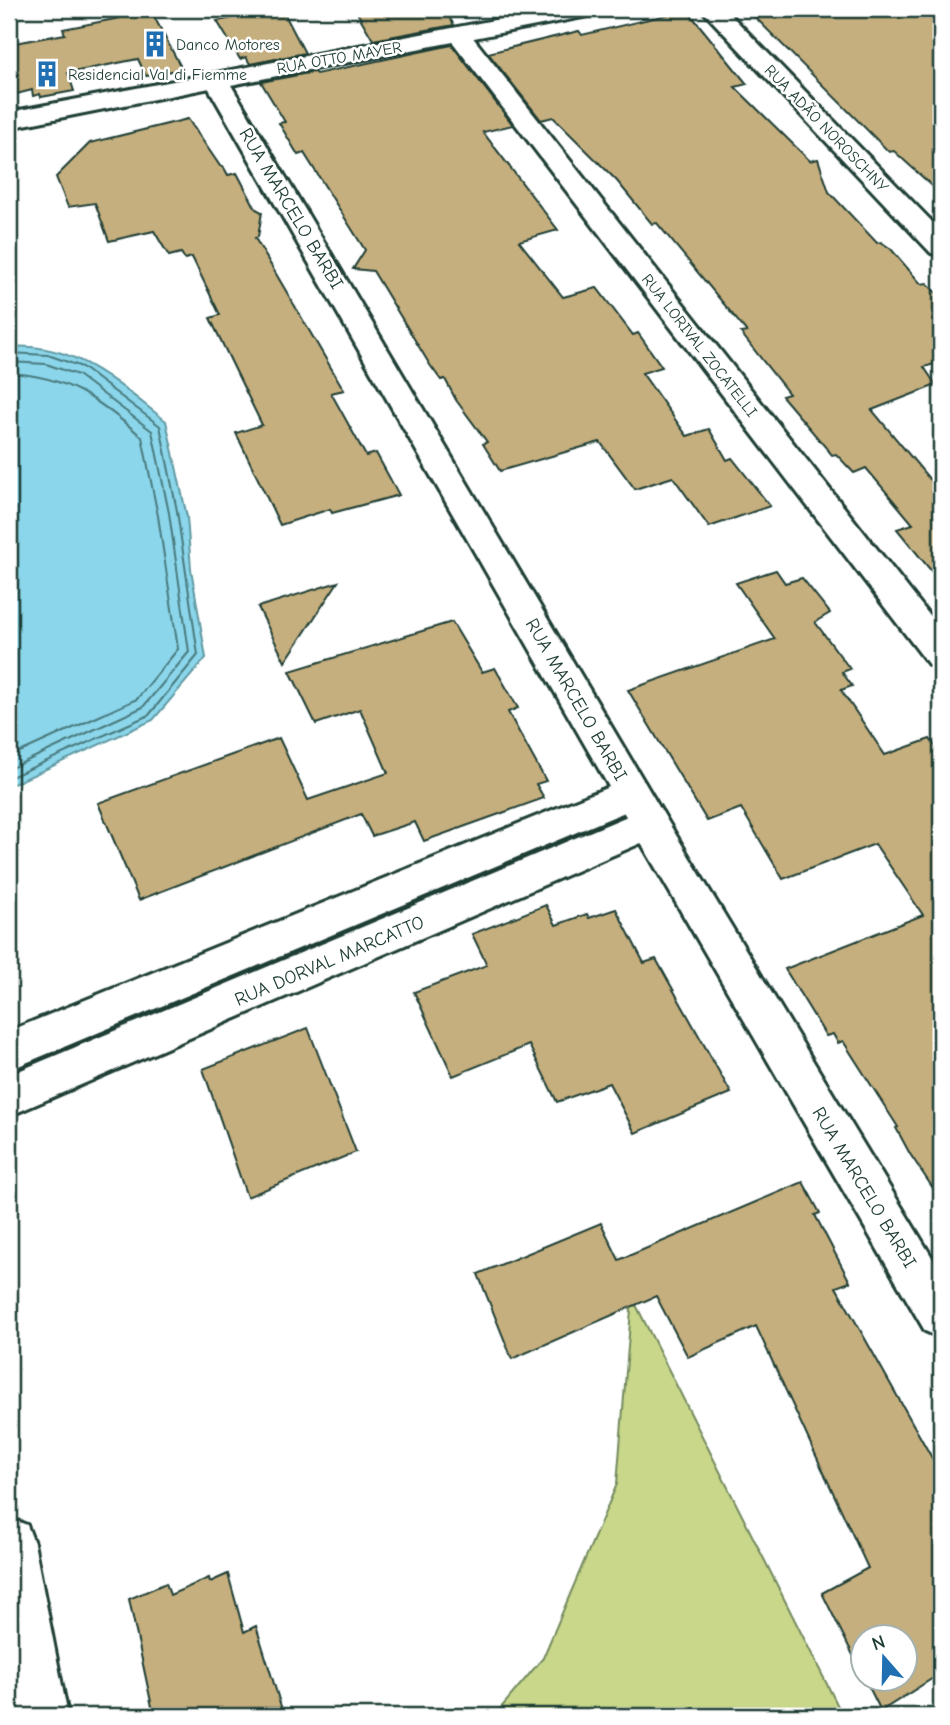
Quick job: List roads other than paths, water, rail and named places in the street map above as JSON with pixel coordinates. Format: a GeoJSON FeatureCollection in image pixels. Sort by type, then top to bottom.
{"type":"FeatureCollection","features":[{"type":"Feature","properties":{"kind":"street","name":"RUA OTTO MAYER"},"geometry":{"type":"LineString","coordinates":[[9,120],[588,9]]}},
{"type":"Feature","properties":{"kind":"street","name":"RUA ADÃO NOROSCHNY"},"geometry":{"type":"LineString","coordinates":[[712,9],[941,247]]}},
{"type":"Feature","properties":{"kind":"street","name":"RUA LORIVAL ZOCATELLI"},"geometry":{"type":"LineString","coordinates":[[459,35],[941,655]]}},
{"type":"Feature","properties":{"kind":"street","name":"RUA MARCELO BARBI"},"geometry":{"type":"LineString","coordinates":[[216,80],[640,808],[941,1315]]}},
{"type":"Feature","properties":{"kind":"street","name":"RUA DORVAL MARCATTO"},"geometry":{"type":"LineString","coordinates":[[9,1051],[640,808]]}},
{"type":"Feature","properties":{"kind":"street","name":"RUA DORVAL MARCATTO"},"geometry":{"type":"LineString","coordinates":[[9,1096],[640,808]]}},
{"type":"Feature","properties":{"kind":"street"},"geometry":{"type":"LineString","coordinates":[[9,1542],[41,1716]]}},
{"type":"Feature","properties":{"kind":"water"},"geometry":{"type":"Polygon","coordinates":[[[9,347],[33,347],[75,358],[112,380],[166,421],[187,517],[191,569],[206,658],[153,720],[9,786],[9,347]]]}},
{"type":"Feature","properties":{"kind":"place","name":"Danco Motores"},"geometry":{"type":"Point","coordinates":[155,44]}},
{"type":"Feature","properties":{"kind":"place","name":"Residencial Val di Fiemme"},"geometry":{"type":"Point","coordinates":[47,74]}}]}
